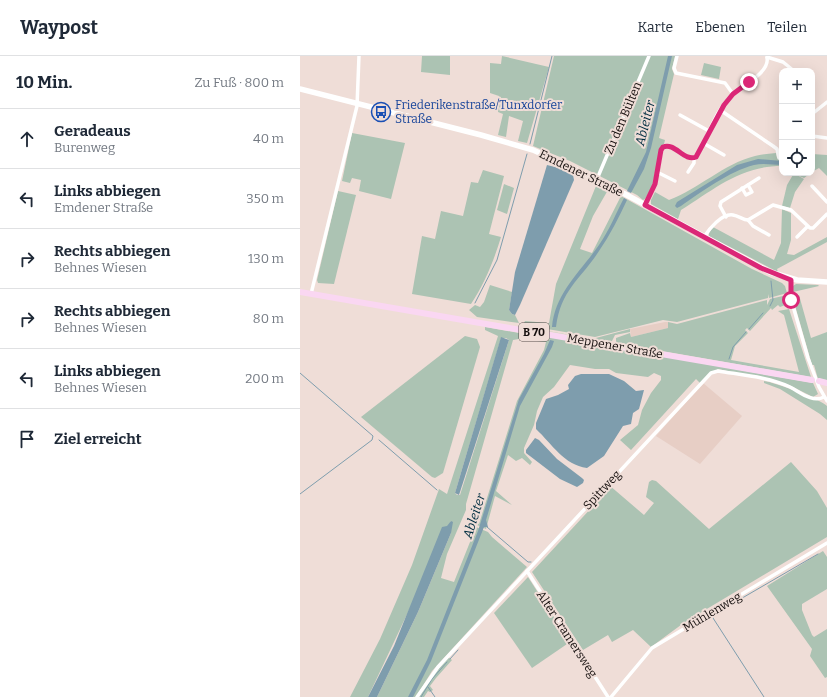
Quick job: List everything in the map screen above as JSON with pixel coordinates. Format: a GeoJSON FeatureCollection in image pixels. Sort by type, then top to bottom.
{"type":"FeatureCollection","features":[{"type":"Feature","properties":{"kind":"main road","name":"Meppener Straße"},"geometry":{"type":"LineString","coordinates":[[304,294],[813,378]]}},
{"type":"Feature","properties":{"kind":"main road"},"geometry":{"type":"LineString","coordinates":[[819,384],[827,383]]}},
{"type":"Feature","properties":{"kind":"street"},"geometry":{"type":"LineString","coordinates":[[304,294],[357,103],[360,56]]}},
{"type":"Feature","properties":{"kind":"street","name":"Zu den Bülten"},"geometry":{"type":"LineString","coordinates":[[597,179],[648,56]]}},
{"type":"Feature","properties":{"kind":"street"},"geometry":{"type":"LineString","coordinates":[[677,56],[674,68],[676,73],[725,83],[733,94]]}},
{"type":"Feature","properties":{"kind":"street"},"geometry":{"type":"LineString","coordinates":[[688,172],[694,163],[694,158],[720,110],[733,94],[760,73],[766,65],[767,57],[783,62],[790,68]]}},
{"type":"Feature","properties":{"kind":"street","name":"Emdener Straße"},"geometry":{"type":"LineString","coordinates":[[300,89],[520,146],[562,162],[597,179],[761,268],[791,280],[827,282]]}},
{"type":"Feature","properties":{"kind":"street"},"geometry":{"type":"LineString","coordinates":[[815,112],[827,102]]}},
{"type":"Feature","properties":{"kind":"street"},"geometry":{"type":"LineString","coordinates":[[720,110],[777,149],[779,158]]}},
{"type":"Feature","properties":{"kind":"street"},"geometry":{"type":"LineString","coordinates":[[680,115],[709,131]]}},
{"type":"Feature","properties":{"kind":"street"},"geometry":{"type":"LineString","coordinates":[[815,136],[827,138]]}},
{"type":"Feature","properties":{"kind":"street"},"geometry":{"type":"LineString","coordinates":[[703,143],[724,155]]}},
{"type":"Feature","properties":{"kind":"street"},"geometry":{"type":"LineString","coordinates":[[645,205],[652,193],[661,150],[665,146],[670,146],[690,158],[694,158]]}},
{"type":"Feature","properties":{"kind":"street"},"geometry":{"type":"LineString","coordinates":[[657,172],[675,181]]}},
{"type":"Feature","properties":{"kind":"street"},"geometry":{"type":"LineString","coordinates":[[726,217],[720,206],[721,202],[759,178]]}},
{"type":"Feature","properties":{"kind":"street"},"geometry":{"type":"LineString","coordinates":[[742,188],[746,195],[752,192],[748,185]]}},
{"type":"Feature","properties":{"kind":"street"},"geometry":{"type":"LineString","coordinates":[[812,186],[827,202]]}},
{"type":"Feature","properties":{"kind":"street"},"geometry":{"type":"LineString","coordinates":[[748,220],[773,206],[789,209],[807,227],[813,228],[827,214]]}},
{"type":"Feature","properties":{"kind":"street"},"geometry":{"type":"LineString","coordinates":[[704,237],[711,225],[732,215],[748,220],[753,226],[769,235]]}},
{"type":"Feature","properties":{"kind":"street"},"geometry":{"type":"LineString","coordinates":[[797,237],[807,227]]}},
{"type":"Feature","properties":{"kind":"street"},"geometry":{"type":"LineString","coordinates":[[791,280],[791,300],[813,378],[819,384],[827,402]]}},
{"type":"Feature","properties":{"kind":"street","name":"Spittweg"},"geometry":{"type":"LineString","coordinates":[[417,697],[438,667],[714,372],[718,371],[776,382],[811,398],[818,399],[824,397]]}},
{"type":"Feature","properties":{"kind":"street","name":"Mühlenweg"},"geometry":{"type":"LineString","coordinates":[[609,697],[652,648],[827,543]]}},
{"type":"Feature","properties":{"kind":"street","name":"Alter Cramersweg"},"geometry":{"type":"LineString","coordinates":[[527,571],[609,697]]}},
{"type":"Feature","properties":{"kind":"shaded area"},"geometry":{"type":"Polygon","coordinates":[[[668,322],[668,328],[631,337],[630,329],[668,322]]]}},
{"type":"Feature","properties":{"kind":"shaded area"},"geometry":{"type":"Polygon","coordinates":[[[703,383],[742,416],[700,464],[656,436],[703,383]]]}},
{"type":"Feature","properties":{"kind":"green space"},"geometry":{"type":"Polygon","coordinates":[[[422,56],[450,56],[450,75],[421,72],[422,56]]]}},
{"type":"Feature","properties":{"kind":"green space"},"geometry":{"type":"Polygon","coordinates":[[[502,56],[549,67],[527,143],[518,141],[523,121],[509,116],[506,137],[498,135],[503,114],[498,112],[499,96],[490,93],[490,63],[501,64],[502,56]]]}},
{"type":"Feature","properties":{"kind":"green space"},"geometry":{"type":"Polygon","coordinates":[[[554,56],[675,56],[672,69],[674,74],[659,138],[665,140],[664,144],[660,147],[652,188],[645,199],[643,200],[637,195],[570,161],[533,146],[554,56]]]}},
{"type":"Feature","properties":{"kind":"green space"},"geometry":{"type":"Polygon","coordinates":[[[704,63],[721,67],[719,79],[701,75],[704,63]]]}},
{"type":"Feature","properties":{"kind":"green space"},"geometry":{"type":"Polygon","coordinates":[[[352,133],[405,143],[391,199],[359,191],[361,180],[352,178],[350,183],[342,181],[352,133]]]}},
{"type":"Feature","properties":{"kind":"green space"},"geometry":{"type":"Polygon","coordinates":[[[776,153],[777,158],[779,158],[779,166],[753,170],[728,180],[681,210],[678,219],[651,204],[651,200],[655,192],[669,200],[691,190],[732,165],[758,155],[776,153]]]}},
{"type":"Feature","properties":{"kind":"green space"},"geometry":{"type":"Polygon","coordinates":[[[815,154],[827,155],[827,176],[819,168],[815,170],[815,154]]]}},
{"type":"Feature","properties":{"kind":"green space"},"geometry":{"type":"Polygon","coordinates":[[[483,170],[504,176],[489,234],[501,237],[489,271],[481,288],[471,304],[412,294],[422,236],[435,239],[441,211],[463,216],[471,182],[478,183],[483,170]]]}},
{"type":"Feature","properties":{"kind":"green space"},"geometry":{"type":"Polygon","coordinates":[[[792,176],[799,176],[804,179],[795,192],[790,208],[782,206],[787,185],[792,176]]]}},
{"type":"Feature","properties":{"kind":"green space"},"geometry":{"type":"Polygon","coordinates":[[[504,184],[514,188],[507,214],[497,210],[504,184]]]}},
{"type":"Feature","properties":{"kind":"green space"},"geometry":{"type":"Polygon","coordinates":[[[596,186],[608,190],[593,216],[580,249],[592,253],[621,196],[752,269],[782,283],[785,286],[787,293],[769,298],[768,294],[768,298],[677,322],[663,320],[595,337],[523,325],[525,321],[549,323],[556,284],[596,186]]]}},
{"type":"Feature","properties":{"kind":"green space"},"geometry":{"type":"Polygon","coordinates":[[[338,191],[356,195],[334,284],[318,283],[317,280],[338,191]]]}},
{"type":"Feature","properties":{"kind":"green space"},"geometry":{"type":"Polygon","coordinates":[[[782,209],[791,213],[791,240],[787,254],[794,255],[827,237],[827,242],[777,269],[778,272],[709,236],[709,233],[713,227],[774,260],[781,243],[782,209]]]}},
{"type":"Feature","properties":{"kind":"green space"},"geometry":{"type":"Polygon","coordinates":[[[796,284],[819,286],[793,292],[793,286],[796,284]]]}},
{"type":"Feature","properties":{"kind":"green space"},"geometry":{"type":"Polygon","coordinates":[[[490,285],[512,292],[509,310],[515,315],[519,323],[477,317],[469,310],[475,305],[480,307],[484,302],[490,285]]]}},
{"type":"Feature","properties":{"kind":"green space"},"geometry":{"type":"Polygon","coordinates":[[[787,295],[788,304],[780,307],[778,305],[772,310],[771,308],[750,331],[747,328],[745,330],[748,333],[735,346],[731,360],[799,372],[784,315],[778,311],[789,309],[811,377],[616,343],[616,338],[630,333],[631,337],[668,328],[668,322],[677,324],[767,300],[767,305],[770,299],[787,295]]]}},
{"type":"Feature","properties":{"kind":"green space"},"geometry":{"type":"Polygon","coordinates":[[[792,295],[799,295],[811,338],[827,332],[827,380],[818,379],[814,365],[812,365],[792,295]]]}},
{"type":"Feature","properties":{"kind":"green space"},"geometry":{"type":"Polygon","coordinates":[[[520,326],[592,339],[630,329],[630,332],[615,335],[611,343],[520,326]]]}},
{"type":"Feature","properties":{"kind":"green space"},"geometry":{"type":"Polygon","coordinates":[[[485,327],[519,333],[520,331],[813,383],[818,394],[813,397],[789,385],[718,369],[700,383],[696,379],[631,450],[620,440],[638,425],[642,410],[651,393],[661,380],[661,376],[654,373],[648,377],[616,373],[609,369],[595,369],[570,365],[554,387],[543,397],[537,411],[534,425],[524,448],[524,453],[532,462],[530,465],[522,458],[516,461],[508,455],[496,491],[512,505],[495,496],[486,529],[477,525],[473,521],[479,524],[517,401],[544,350],[546,342],[519,339],[513,340],[466,504],[466,510],[447,554],[441,578],[454,582],[476,527],[488,532],[527,567],[432,671],[416,697],[377,697],[418,612],[451,533],[451,521],[368,697],[350,697],[380,639],[412,565],[439,489],[447,494],[498,336],[485,330],[485,327]],[[501,338],[455,493],[457,495],[460,495],[509,340],[506,338],[501,338]]]}},
{"type":"Feature","properties":{"kind":"green space"},"geometry":{"type":"Polygon","coordinates":[[[465,336],[477,339],[480,347],[443,473],[435,478],[361,417],[465,336]]]}},
{"type":"Feature","properties":{"kind":"green space"},"geometry":{"type":"Polygon","coordinates":[[[764,381],[777,384],[823,403],[827,406],[827,420],[780,389],[764,383],[764,381]]]}},
{"type":"Feature","properties":{"kind":"green space"},"geometry":{"type":"Polygon","coordinates":[[[791,462],[817,491],[827,508],[827,537],[685,622],[651,647],[633,630],[612,642],[608,635],[583,650],[532,572],[594,505],[609,485],[644,515],[654,503],[646,497],[649,482],[652,480],[656,481],[709,529],[791,462]]]}},
{"type":"Feature","properties":{"kind":"green space"},"geometry":{"type":"Polygon","coordinates":[[[823,551],[827,557],[827,589],[802,604],[802,610],[814,637],[827,629],[827,677],[825,678],[810,656],[812,649],[767,586],[823,551]]]}},
{"type":"Feature","properties":{"kind":"green space"},"geometry":{"type":"Polygon","coordinates":[[[528,577],[570,642],[532,668],[494,613],[528,577]]]}},
{"type":"Feature","properties":{"kind":"green space"},"geometry":{"type":"Polygon","coordinates":[[[448,657],[452,660],[430,686],[433,690],[430,692],[428,691],[424,697],[419,697],[427,683],[448,657]]]}},
{"type":"Feature","properties":{"kind":"water"},"geometry":{"type":"Polygon","coordinates":[[[668,56],[672,56],[651,148],[644,169],[631,193],[627,191],[646,152],[668,56]]]}},
{"type":"Feature","properties":{"kind":"water"},"geometry":{"type":"Polygon","coordinates":[[[758,159],[779,161],[779,165],[757,164],[735,172],[716,182],[681,206],[677,208],[675,206],[677,202],[737,165],[758,159]]]}},
{"type":"Feature","properties":{"kind":"water"},"geometry":{"type":"Polygon","coordinates":[[[547,165],[563,169],[573,175],[574,180],[515,315],[509,310],[515,272],[547,165]]]}},
{"type":"Feature","properties":{"kind":"water"},"geometry":{"type":"Polygon","coordinates":[[[624,198],[627,200],[611,232],[592,261],[567,294],[562,303],[556,327],[552,327],[554,315],[563,293],[603,240],[624,198]]]}},
{"type":"Feature","properties":{"kind":"water"},"geometry":{"type":"Polygon","coordinates":[[[501,337],[509,340],[459,495],[455,493],[501,337]]]}},
{"type":"Feature","properties":{"kind":"water"},"geometry":{"type":"Polygon","coordinates":[[[550,340],[554,341],[552,347],[520,406],[486,520],[488,527],[484,527],[431,661],[413,697],[408,697],[427,660],[478,531],[519,399],[544,354],[550,340]]]}},
{"type":"Feature","properties":{"kind":"water"},"geometry":{"type":"Polygon","coordinates":[[[581,374],[609,374],[624,381],[636,391],[644,390],[639,409],[633,413],[631,424],[623,426],[604,456],[587,468],[572,463],[565,458],[536,429],[536,423],[546,399],[569,389],[568,385],[575,376],[581,374]]]}},
{"type":"Feature","properties":{"kind":"water"},"geometry":{"type":"Polygon","coordinates":[[[535,438],[539,440],[557,459],[582,478],[584,480],[583,483],[577,487],[560,479],[526,453],[526,450],[535,438]]]}},
{"type":"Feature","properties":{"kind":"water"},"geometry":{"type":"Polygon","coordinates":[[[451,521],[453,522],[451,533],[418,612],[377,697],[368,697],[394,646],[442,527],[447,526],[451,521]]]}},
{"type":"Feature","properties":{"kind":"waterway"},"geometry":{"type":"LineString","coordinates":[[530,144],[552,56]]}},
{"type":"Feature","properties":{"kind":"waterway"},"geometry":{"type":"LineString","coordinates":[[475,303],[497,260],[527,154]]}},
{"type":"Feature","properties":{"kind":"waterway"},"geometry":{"type":"LineString","coordinates":[[770,306],[773,300],[771,281]]}},
{"type":"Feature","properties":{"kind":"waterway"},"geometry":{"type":"LineString","coordinates":[[749,329],[763,313]]}},
{"type":"Feature","properties":{"kind":"waterway"},"geometry":{"type":"LineString","coordinates":[[729,359],[733,347],[746,332]]}},
{"type":"Feature","properties":{"kind":"waterway"},"geometry":{"type":"LineString","coordinates":[[300,373],[373,436],[372,440],[300,494]]}},
{"type":"Feature","properties":{"kind":"waterway"},"geometry":{"type":"LineString","coordinates":[[379,440],[437,490]]}},
{"type":"Feature","properties":{"kind":"waterway"},"geometry":{"type":"LineString","coordinates":[[487,527],[528,562],[531,562]]}},
{"type":"Feature","properties":{"kind":"waterway"},"geometry":{"type":"LineString","coordinates":[[764,697],[713,618],[713,615],[818,554]]}},
{"type":"Feature","properties":{"kind":"waterway"},"geometry":{"type":"LineString","coordinates":[[450,659],[458,650]]}},
{"type":"Feature","properties":{"kind":"waterway"},"geometry":{"type":"LineString","coordinates":[[421,697],[432,679],[447,662]]}},
{"type":"Feature","properties":{"kind":"waterway"},"geometry":{"type":"LineString","coordinates":[[428,687],[435,697]]}},
{"type":"Feature","properties":{"kind":"place","name":"Friederikenstraße/Tunxdorfer Straße"},"geometry":{"type":"Point","coordinates":[381,112]}},
{"type":"Feature","properties":{"kind":"route"},"geometry":{"type":"LineString","coordinates":[[749,82],[728,98],[696,157],[690,158],[670,146],[663,147],[661,150],[655,184],[645,205],[761,268],[791,280],[791,300]]}},
{"type":"Feature","properties":{"kind":"water label","name":"Ableiter"},"geometry":{"type":"Point","coordinates":[645,123]}},
{"type":"Feature","properties":{"kind":"water label","name":"Ableiter"},"geometry":{"type":"Point","coordinates":[474,516]}}]}
